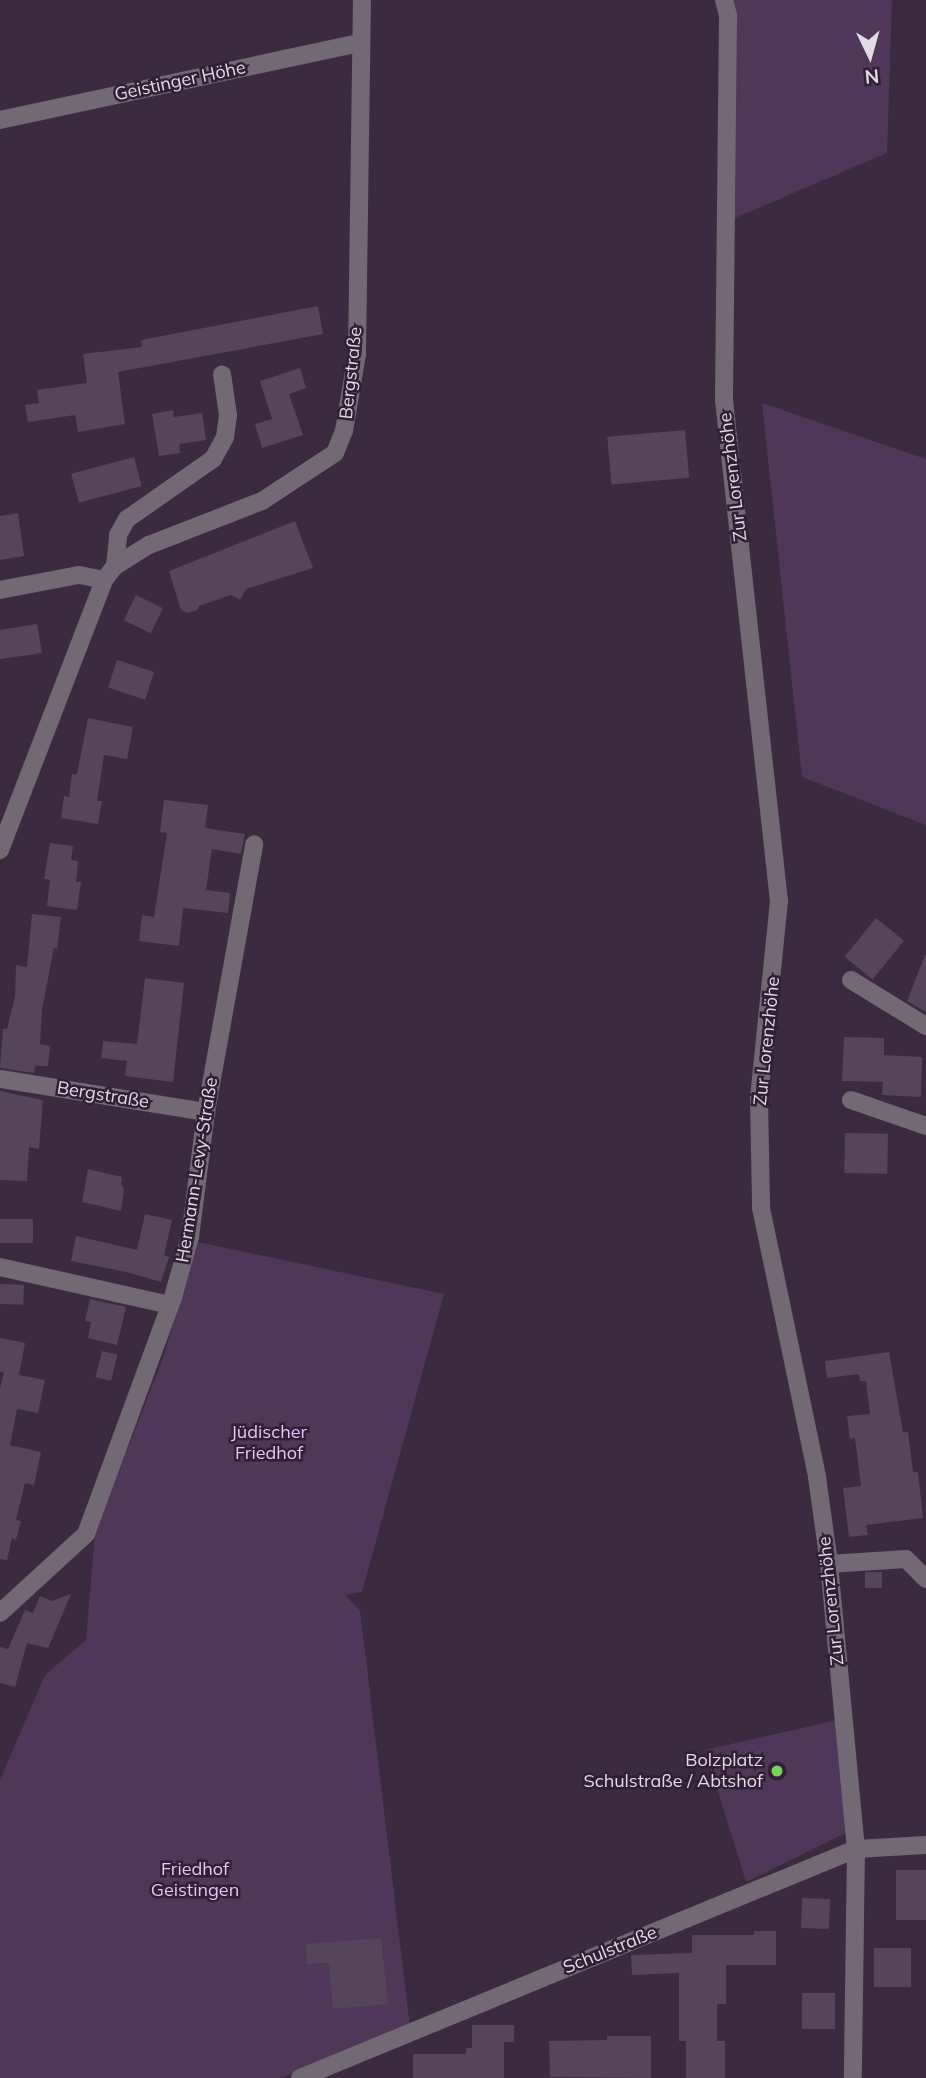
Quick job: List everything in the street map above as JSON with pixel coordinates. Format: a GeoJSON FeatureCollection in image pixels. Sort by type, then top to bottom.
{"type":"FeatureCollection","features":[{"type":"Feature","properties":{"kind":"street","name":"Bergstraße"},"geometry":{"type":"LineString","coordinates":[[110,573],[149,545],[262,501],[335,453],[344,431],[357,354],[362,0]]}},
{"type":"Feature","properties":{"kind":"street","name":"Zur Lorenzhöhe"},"geometry":{"type":"LineString","coordinates":[[724,0],[728,15],[724,400],[779,901],[759,1099],[761,1208],[814,1463],[829,1564],[856,1849],[853,2078]]}},
{"type":"Feature","properties":{"kind":"street","name":"Geistinger Höhe"},"geometry":{"type":"LineString","coordinates":[[0,120],[360,43]]}},
{"type":"Feature","properties":{"kind":"street"},"geometry":{"type":"LineString","coordinates":[[0,850],[110,573],[118,535],[127,519],[213,459],[225,437],[228,415],[222,374]]}},
{"type":"Feature","properties":{"kind":"street"},"geometry":{"type":"LineString","coordinates":[[0,590],[79,575],[110,573]]}},
{"type":"Feature","properties":{"kind":"street","name":"Hermann-Levy-Straße"},"geometry":{"type":"LineString","coordinates":[[0,1613],[86,1534],[170,1305],[190,1237],[206,1112],[254,844]]}},
{"type":"Feature","properties":{"kind":"street"},"geometry":{"type":"LineString","coordinates":[[851,980],[926,1026]]}},
{"type":"Feature","properties":{"kind":"street","name":"Bergstraße"},"geometry":{"type":"LineString","coordinates":[[0,1079],[206,1112]]}},
{"type":"Feature","properties":{"kind":"street"},"geometry":{"type":"LineString","coordinates":[[851,1100],[926,1126]]}},
{"type":"Feature","properties":{"kind":"street"},"geometry":{"type":"LineString","coordinates":[[0,1267],[170,1305]]}},
{"type":"Feature","properties":{"kind":"street"},"geometry":{"type":"LineString","coordinates":[[829,1564],[906,1559],[926,1579]]}},
{"type":"Feature","properties":{"kind":"street","name":"Schulstraße"},"geometry":{"type":"LineString","coordinates":[[300,2078],[856,1849],[926,1845]]}},
{"type":"Feature","properties":{"kind":"green space"},"geometry":{"type":"Polygon","coordinates":[[[724,0],[892,0],[887,153],[726,222],[724,0]]]}},
{"type":"Feature","properties":{"kind":"green space"},"geometry":{"type":"Polygon","coordinates":[[[762,403],[926,459],[926,825],[802,777],[762,403]]]}},
{"type":"Feature","properties":{"kind":"green space","name":"Friedhof Geistingen"},"geometry":{"type":"Polygon","coordinates":[[[198,1242],[444,1294],[362,1592],[345,1595],[360,1610],[410,2027],[281,2078],[0,2078],[0,1780],[45,1675],[86,1640],[95,1532],[162,1361],[198,1242]]]}},
{"type":"Feature","properties":{"kind":"green space"},"geometry":{"type":"Polygon","coordinates":[[[837,1720],[848,1832],[746,1882],[705,1750],[837,1720]]]}},
{"type":"Feature","properties":{"kind":"building"},"geometry":{"type":"Polygon","coordinates":[[[318,306],[323,334],[118,372],[125,424],[78,432],[75,415],[28,422],[25,405],[39,403],[37,390],[87,383],[83,354],[142,347],[141,340],[318,306]]]}},
{"type":"Feature","properties":{"kind":"building"},"geometry":{"type":"Polygon","coordinates":[[[300,368],[306,388],[289,394],[303,435],[262,448],[255,424],[272,419],[260,381],[300,368]]]}},
{"type":"Feature","properties":{"kind":"building"},"geometry":{"type":"Polygon","coordinates":[[[173,410],[174,417],[202,413],[206,440],[179,444],[180,453],[159,456],[152,414],[173,410]]]}},
{"type":"Feature","properties":{"kind":"building"},"geometry":{"type":"Polygon","coordinates":[[[685,430],[689,478],[611,485],[607,437],[685,430]]]}},
{"type":"Feature","properties":{"kind":"building"},"geometry":{"type":"Polygon","coordinates":[[[134,457],[142,486],[79,503],[71,474],[134,457]]]}},
{"type":"Feature","properties":{"kind":"building"},"geometry":{"type":"Polygon","coordinates":[[[18,513],[24,556],[0,560],[0,516],[18,513]]]}},
{"type":"Feature","properties":{"kind":"building"},"geometry":{"type":"Polygon","coordinates":[[[295,521],[313,568],[246,589],[240,600],[231,595],[187,613],[181,610],[169,571],[295,521]]]}},
{"type":"Feature","properties":{"kind":"building"},"geometry":{"type":"Polygon","coordinates":[[[136,595],[163,608],[151,633],[124,620],[136,595]]]}},
{"type":"Feature","properties":{"kind":"building"},"geometry":{"type":"Polygon","coordinates":[[[37,624],[42,653],[0,659],[0,630],[37,624]]]}},
{"type":"Feature","properties":{"kind":"building"},"geometry":{"type":"Polygon","coordinates":[[[117,660],[154,672],[145,700],[108,688],[117,660]]]}},
{"type":"Feature","properties":{"kind":"building"},"geometry":{"type":"Polygon","coordinates":[[[88,718],[133,727],[127,759],[104,755],[97,801],[102,801],[98,824],[61,818],[64,796],[69,797],[72,774],[77,774],[88,718]]]}},
{"type":"Feature","properties":{"kind":"building"},"geometry":{"type":"Polygon","coordinates":[[[164,800],[208,805],[205,828],[245,834],[241,854],[212,849],[206,890],[230,893],[228,913],[183,908],[179,946],[139,941],[142,915],[154,917],[167,833],[160,832],[164,800]]]}},
{"type":"Feature","properties":{"kind":"building"},"geometry":{"type":"Polygon","coordinates":[[[50,843],[73,846],[71,860],[78,861],[76,882],[81,882],[77,910],[47,906],[50,880],[44,879],[50,843]]]}},
{"type":"Feature","properties":{"kind":"building"},"geometry":{"type":"Polygon","coordinates":[[[32,914],[61,917],[57,949],[54,948],[42,1009],[40,1044],[50,1046],[48,1066],[35,1066],[34,1073],[0,1068],[3,1029],[7,1029],[15,997],[16,965],[27,967],[32,914]]]}},
{"type":"Feature","properties":{"kind":"building"},"geometry":{"type":"Polygon","coordinates":[[[876,918],[904,941],[873,980],[845,957],[876,918]]]}},
{"type":"Feature","properties":{"kind":"building"},"geometry":{"type":"Polygon","coordinates":[[[926,955],[926,1012],[907,1001],[926,955]]]}},
{"type":"Feature","properties":{"kind":"building"},"geometry":{"type":"Polygon","coordinates":[[[145,978],[184,983],[173,1082],[125,1076],[127,1061],[101,1058],[103,1041],[137,1044],[145,978]]]}},
{"type":"Feature","properties":{"kind":"building"},"geometry":{"type":"Polygon","coordinates":[[[844,1037],[884,1038],[884,1055],[922,1057],[921,1097],[882,1095],[883,1082],[842,1081],[844,1037]]]}},
{"type":"Feature","properties":{"kind":"building"},"geometry":{"type":"Polygon","coordinates":[[[0,1091],[43,1100],[39,1149],[29,1147],[27,1181],[0,1180],[0,1091]]]}},
{"type":"Feature","properties":{"kind":"building"},"geometry":{"type":"Polygon","coordinates":[[[845,1133],[888,1134],[887,1174],[844,1173],[845,1133]]]}},
{"type":"Feature","properties":{"kind":"building"},"geometry":{"type":"Polygon","coordinates":[[[88,1169],[122,1177],[121,1184],[124,1189],[121,1211],[82,1202],[88,1169]]]}},
{"type":"Feature","properties":{"kind":"building"},"geometry":{"type":"Polygon","coordinates":[[[145,1214],[172,1220],[164,1255],[169,1257],[161,1282],[71,1261],[76,1236],[137,1250],[145,1214]]]}},
{"type":"Feature","properties":{"kind":"building"},"geometry":{"type":"Polygon","coordinates":[[[0,1219],[33,1219],[33,1243],[0,1243],[0,1219]]]}},
{"type":"Feature","properties":{"kind":"building"},"geometry":{"type":"Polygon","coordinates":[[[0,1284],[24,1285],[23,1305],[0,1304],[0,1284]]]}},
{"type":"Feature","properties":{"kind":"building"},"geometry":{"type":"Polygon","coordinates":[[[90,1299],[126,1307],[117,1345],[88,1338],[91,1322],[85,1321],[90,1299]]]}},
{"type":"Feature","properties":{"kind":"building"},"geometry":{"type":"Polygon","coordinates":[[[0,1338],[25,1343],[19,1375],[45,1380],[38,1413],[17,1409],[10,1445],[41,1452],[34,1485],[25,1483],[16,1520],[21,1521],[16,1540],[12,1538],[7,1560],[0,1559],[0,1389],[4,1372],[0,1372],[0,1338]]]}},
{"type":"Feature","properties":{"kind":"building"},"geometry":{"type":"Polygon","coordinates":[[[102,1351],[118,1355],[111,1381],[95,1377],[102,1351]]]}},
{"type":"Feature","properties":{"kind":"building"},"geometry":{"type":"Polygon","coordinates":[[[889,1352],[903,1432],[908,1432],[913,1472],[918,1472],[923,1518],[866,1525],[868,1535],[849,1537],[843,1488],[861,1486],[855,1438],[850,1439],[847,1416],[870,1414],[866,1381],[860,1381],[859,1374],[827,1378],[825,1361],[889,1352]]]}},
{"type":"Feature","properties":{"kind":"building"},"geometry":{"type":"Polygon","coordinates":[[[865,1572],[882,1572],[882,1588],[865,1588],[865,1572]]]}},
{"type":"Feature","properties":{"kind":"building"},"geometry":{"type":"Polygon","coordinates":[[[71,1594],[48,1648],[27,1643],[15,1687],[0,1683],[0,1647],[8,1649],[25,1610],[33,1613],[40,1596],[52,1601],[71,1594]]]}},
{"type":"Feature","properties":{"kind":"building"},"geometry":{"type":"Polygon","coordinates":[[[896,1870],[926,1870],[926,1920],[896,1920],[896,1870]]]}},
{"type":"Feature","properties":{"kind":"building"},"geometry":{"type":"Polygon","coordinates":[[[802,1898],[830,1899],[829,1929],[801,1928],[802,1898]]]}},
{"type":"Feature","properties":{"kind":"building"},"geometry":{"type":"Polygon","coordinates":[[[754,1931],[776,1931],[776,1965],[726,1965],[726,2004],[717,2004],[717,2041],[725,2041],[725,2078],[686,2078],[686,2041],[679,2041],[679,1973],[632,1975],[631,1955],[692,1953],[692,1935],[754,1935],[754,1931]]]}},
{"type":"Feature","properties":{"kind":"building"},"geometry":{"type":"Polygon","coordinates":[[[381,1938],[388,2004],[333,2009],[329,1963],[307,1964],[306,1944],[381,1938]]]}},
{"type":"Feature","properties":{"kind":"building"},"geometry":{"type":"Polygon","coordinates":[[[874,1948],[911,1948],[911,1987],[874,1987],[874,1948]]]}},
{"type":"Feature","properties":{"kind":"building"},"geometry":{"type":"Polygon","coordinates":[[[802,1993],[835,1993],[835,2029],[802,2029],[802,1993]]]}},
{"type":"Feature","properties":{"kind":"building"},"geometry":{"type":"Polygon","coordinates":[[[472,2025],[514,2025],[514,2042],[504,2042],[504,2078],[413,2078],[413,2054],[466,2054],[466,2048],[472,2048],[472,2025]]]}},
{"type":"Feature","properties":{"kind":"building"},"geometry":{"type":"Polygon","coordinates":[[[607,2036],[651,2036],[651,2078],[550,2077],[549,2041],[607,2040],[607,2036]]]}},
{"type":"Feature","properties":{"kind":"place","name":"Bolzplatz Schulstraße / Abtshof"},"geometry":{"type":"Point","coordinates":[777,1771]}},
{"type":"Feature","properties":{"kind":"park label","name":"Jüdischer Friedhof"},"geometry":{"type":"Point","coordinates":[269,1443]}}]}
